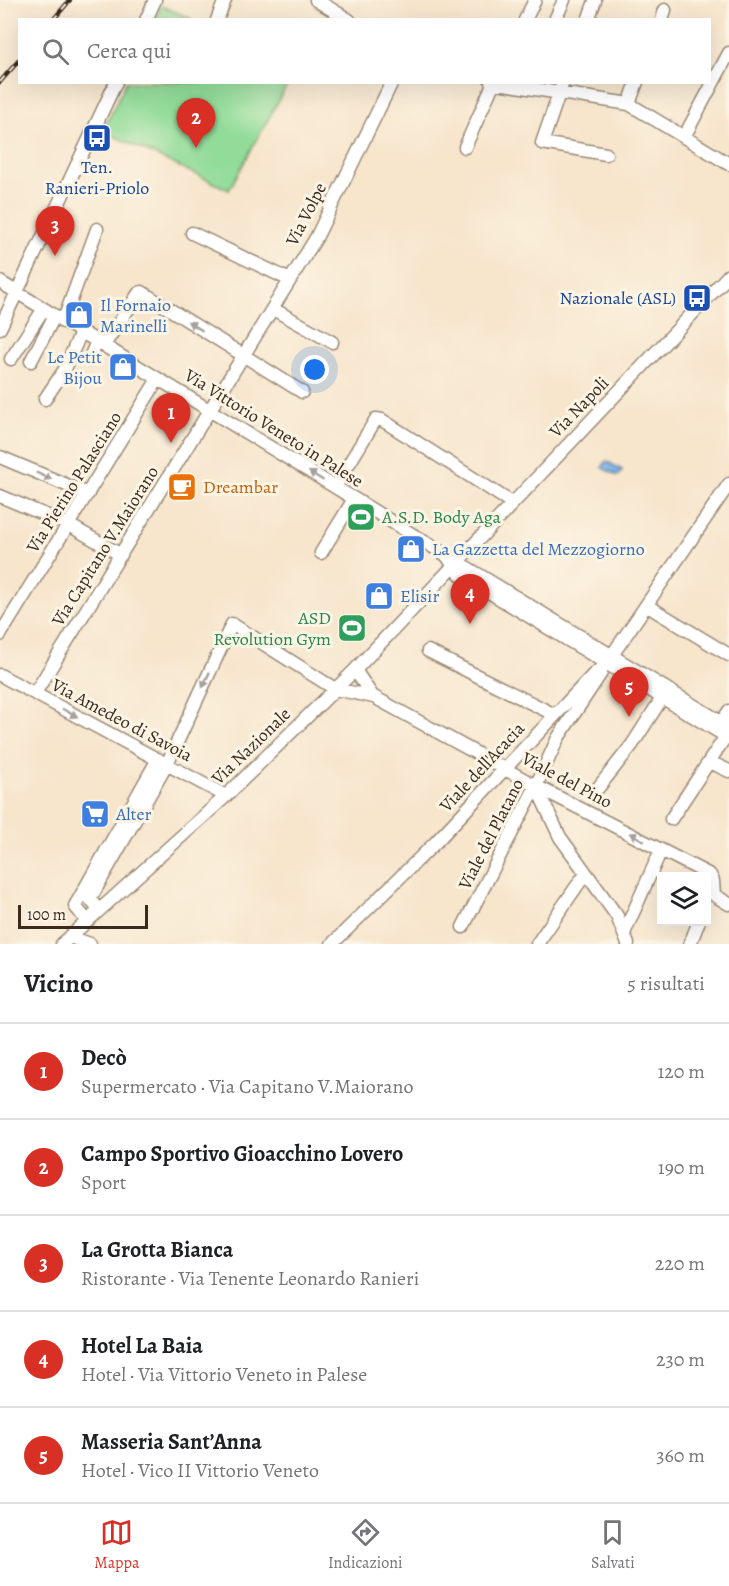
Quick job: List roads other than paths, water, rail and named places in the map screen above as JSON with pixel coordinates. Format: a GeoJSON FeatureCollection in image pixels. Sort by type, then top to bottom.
{"type":"FeatureCollection","features":[{"type":"Feature","properties":{"kind":"street"},"geometry":{"type":"LineString","coordinates":[[147,18],[155,0]]}},
{"type":"Feature","properties":{"kind":"street"},"geometry":{"type":"LineString","coordinates":[[219,18],[225,0]]}},
{"type":"Feature","properties":{"kind":"street"},"geometry":{"type":"LineString","coordinates":[[316,0],[346,18]]}},
{"type":"Feature","properties":{"kind":"street"},"geometry":{"type":"LineString","coordinates":[[526,18],[535,0]]}},
{"type":"Feature","properties":{"kind":"street"},"geometry":{"type":"LineString","coordinates":[[556,18],[564,0]]}},
{"type":"Feature","properties":{"kind":"street"},"geometry":{"type":"LineString","coordinates":[[589,18],[595,1]]}},
{"type":"Feature","properties":{"kind":"street"},"geometry":{"type":"LineString","coordinates":[[684,137],[729,53]]}},
{"type":"Feature","properties":{"kind":"street"},"geometry":{"type":"LineString","coordinates":[[2,321],[18,294],[115,84]]}},
{"type":"Feature","properties":{"kind":"street","name":"Via Volpe"},"geometry":{"type":"LineString","coordinates":[[243,356],[316,238],[391,84]]}},
{"type":"Feature","properties":{"kind":"street"},"geometry":{"type":"LineString","coordinates":[[465,147],[493,84]]}},
{"type":"Feature","properties":{"kind":"street"},"geometry":{"type":"LineString","coordinates":[[629,104],[637,84]]}},
{"type":"Feature","properties":{"kind":"street"},"geometry":{"type":"LineString","coordinates":[[522,85],[561,88],[629,104],[729,164]]}},
{"type":"Feature","properties":{"kind":"street"},"geometry":{"type":"LineString","coordinates":[[561,88],[542,143],[606,154]]}},
{"type":"Feature","properties":{"kind":"street"},"geometry":{"type":"LineString","coordinates":[[30,361],[58,319],[97,230]]}},
{"type":"Feature","properties":{"kind":"street"},"geometry":{"type":"LineString","coordinates":[[192,233],[290,280]]}},
{"type":"Feature","properties":{"kind":"street","name":"Via Napoli"},"geometry":{"type":"LineString","coordinates":[[454,563],[729,275]]}},
{"type":"Feature","properties":{"kind":"street","name":"Via Vittorio Veneto in Palese"},"geometry":{"type":"LineString","coordinates":[[0,282],[447,555],[454,563],[466,567],[724,731]]}},
{"type":"Feature","properties":{"kind":"street"},"geometry":{"type":"LineString","coordinates":[[89,360],[139,293],[147,295],[302,392]]}},
{"type":"Feature","properties":{"kind":"street"},"geometry":{"type":"LineString","coordinates":[[273,309],[332,342]]}},
{"type":"Feature","properties":{"kind":"street"},"geometry":{"type":"LineString","coordinates":[[11,359],[43,310]]}},
{"type":"Feature","properties":{"kind":"street"},"geometry":{"type":"LineString","coordinates":[[45,399],[64,369],[81,332]]}},
{"type":"Feature","properties":{"kind":"street","name":"Via Capitano V.Maiorano"},"geometry":{"type":"LineString","coordinates":[[35,693],[243,356]]}},
{"type":"Feature","properties":{"kind":"street","name":"Via Pierino Palasciano"},"geometry":{"type":"LineString","coordinates":[[0,635],[158,379]]}},
{"type":"Feature","properties":{"kind":"street"},"geometry":{"type":"LineString","coordinates":[[335,487],[376,419],[382,420],[512,503]]}},
{"type":"Feature","properties":{"kind":"street"},"geometry":{"type":"LineString","coordinates":[[0,457],[88,494]]}},
{"type":"Feature","properties":{"kind":"street","name":"Viale dell'Acacia"},"geometry":{"type":"LineString","coordinates":[[332,944],[435,843],[609,660],[729,484]]}},
{"type":"Feature","properties":{"kind":"street"},"geometry":{"type":"LineString","coordinates":[[0,496],[69,525],[121,555]]}},
{"type":"Feature","properties":{"kind":"street"},"geometry":{"type":"LineString","coordinates":[[321,553],[354,499]]}},
{"type":"Feature","properties":{"kind":"street","name":"Via Nazionale"},"geometry":{"type":"LineString","coordinates":[[66,940],[226,796],[355,670],[454,563]]}},
{"type":"Feature","properties":{"kind":"street"},"geometry":{"type":"LineString","coordinates":[[646,604],[729,655]]}},
{"type":"Feature","properties":{"kind":"street"},"geometry":{"type":"LineString","coordinates":[[99,910],[90,899],[232,624],[335,689]]}},
{"type":"Feature","properties":{"kind":"street"},"geometry":{"type":"LineString","coordinates":[[428,651],[555,715]]}},
{"type":"Feature","properties":{"kind":"street","name":"Via Vittorio Veneto in Palese"},"geometry":{"type":"LineString","coordinates":[[609,660],[662,698],[724,731]]}},
{"type":"Feature","properties":{"kind":"street","name":"Viale del Platano"},"geometry":{"type":"LineString","coordinates":[[463,927],[536,786],[558,738],[609,660]]}},
{"type":"Feature","properties":{"kind":"street","name":"Viale del Pino"},"geometry":{"type":"LineString","coordinates":[[355,670],[374,697]]}},
{"type":"Feature","properties":{"kind":"street","name":"Via Amedeo di Savoia"},"geometry":{"type":"LineString","coordinates":[[0,675],[226,796]]}},
{"type":"Feature","properties":{"kind":"street","name":"Viale del Pino"},"geometry":{"type":"LineString","coordinates":[[335,689],[374,697],[536,786],[704,872]]}},
{"type":"Feature","properties":{"kind":"street"},"geometry":{"type":"LineString","coordinates":[[598,788],[632,745],[662,698]]}},
{"type":"Feature","properties":{"kind":"street"},"geometry":{"type":"LineString","coordinates":[[671,819],[710,762],[724,731],[729,711]]}},
{"type":"Feature","properties":{"kind":"street"},"geometry":{"type":"LineString","coordinates":[[87,921],[75,906],[162,762]]}},
{"type":"Feature","properties":{"kind":"street"},"geometry":{"type":"LineString","coordinates":[[710,762],[729,771]]}},
{"type":"Feature","properties":{"kind":"street"},"geometry":{"type":"LineString","coordinates":[[536,786],[560,837],[625,931],[628,944]]}},
{"type":"Feature","properties":{"kind":"street"},"geometry":{"type":"LineString","coordinates":[[625,931],[661,850]]}},
{"type":"Feature","properties":{"kind":"street"},"geometry":{"type":"LineString","coordinates":[[537,944],[580,880],[587,875]]}},
{"type":"Feature","properties":{"kind":"street","name":"Viale del Pino"},"geometry":{"type":"LineString","coordinates":[[711,877],[713,881],[711,893]]}},
{"type":"Feature","properties":{"kind":"street","name":"Viale del Pino"},"geometry":{"type":"LineString","coordinates":[[711,899],[729,904]]}},
{"type":"Feature","properties":{"kind":"street"},"geometry":{"type":"LineString","coordinates":[[690,944],[697,926]]}},
{"type":"Feature","properties":{"kind":"street"},"geometry":{"type":"LineString","coordinates":[[66,940],[90,944]]}},
{"type":"Feature","properties":{"kind":"water"},"geometry":{"type":"Polygon","coordinates":[[[606,461],[622,470],[618,476],[602,468],[606,461]]]}},
{"type":"Feature","properties":{"kind":"railway"},"geometry":{"type":"LineString","coordinates":[[55,18],[70,0]]}},
{"type":"Feature","properties":{"kind":"railway"},"geometry":{"type":"LineString","coordinates":[[0,82],[18,61]]}},
{"type":"Feature","properties":{"kind":"place","name":"Ten. Ranieri-Priolo"},"geometry":{"type":"Point","coordinates":[97,138]}},
{"type":"Feature","properties":{"kind":"place","name":"Campo Sportivo Gioacchino Lovero"},"geometry":{"type":"Point","coordinates":[196,148]}},
{"type":"Feature","properties":{"kind":"place","name":"La Grotta Bianca"},"geometry":{"type":"Point","coordinates":[55,256]}},
{"type":"Feature","properties":{"kind":"place","name":"Nazionale (ASL)"},"geometry":{"type":"Point","coordinates":[697,298]}},
{"type":"Feature","properties":{"kind":"place","name":"Il Fornaio Marinelli"},"geometry":{"type":"Point","coordinates":[79,315]}},
{"type":"Feature","properties":{"kind":"place","name":"Le Petit Bijou"},"geometry":{"type":"Point","coordinates":[123,367]}},
{"type":"Feature","properties":{"kind":"place","name":"Decò"},"geometry":{"type":"Point","coordinates":[171,443]}},
{"type":"Feature","properties":{"kind":"place","name":"Dreambar"},"geometry":{"type":"Point","coordinates":[182,487]}},
{"type":"Feature","properties":{"kind":"place","name":"A.S.D. Body Aga"},"geometry":{"type":"Point","coordinates":[361,517]}},
{"type":"Feature","properties":{"kind":"place","name":"La Gazzetta del Mezzogiorno"},"geometry":{"type":"Point","coordinates":[411,549]}},
{"type":"Feature","properties":{"kind":"place","name":"Elisir"},"geometry":{"type":"Point","coordinates":[379,596]}},
{"type":"Feature","properties":{"kind":"place","name":"Hotel La Baia"},"geometry":{"type":"Point","coordinates":[470,624]}},
{"type":"Feature","properties":{"kind":"place","name":"ASD Revolution Gym"},"geometry":{"type":"Point","coordinates":[352,628]}},
{"type":"Feature","properties":{"kind":"place","name":"Masseria Sant’Anna"},"geometry":{"type":"Point","coordinates":[629,717]}},
{"type":"Feature","properties":{"kind":"place","name":"Alter"},"geometry":{"type":"Point","coordinates":[95,814]}}]}
